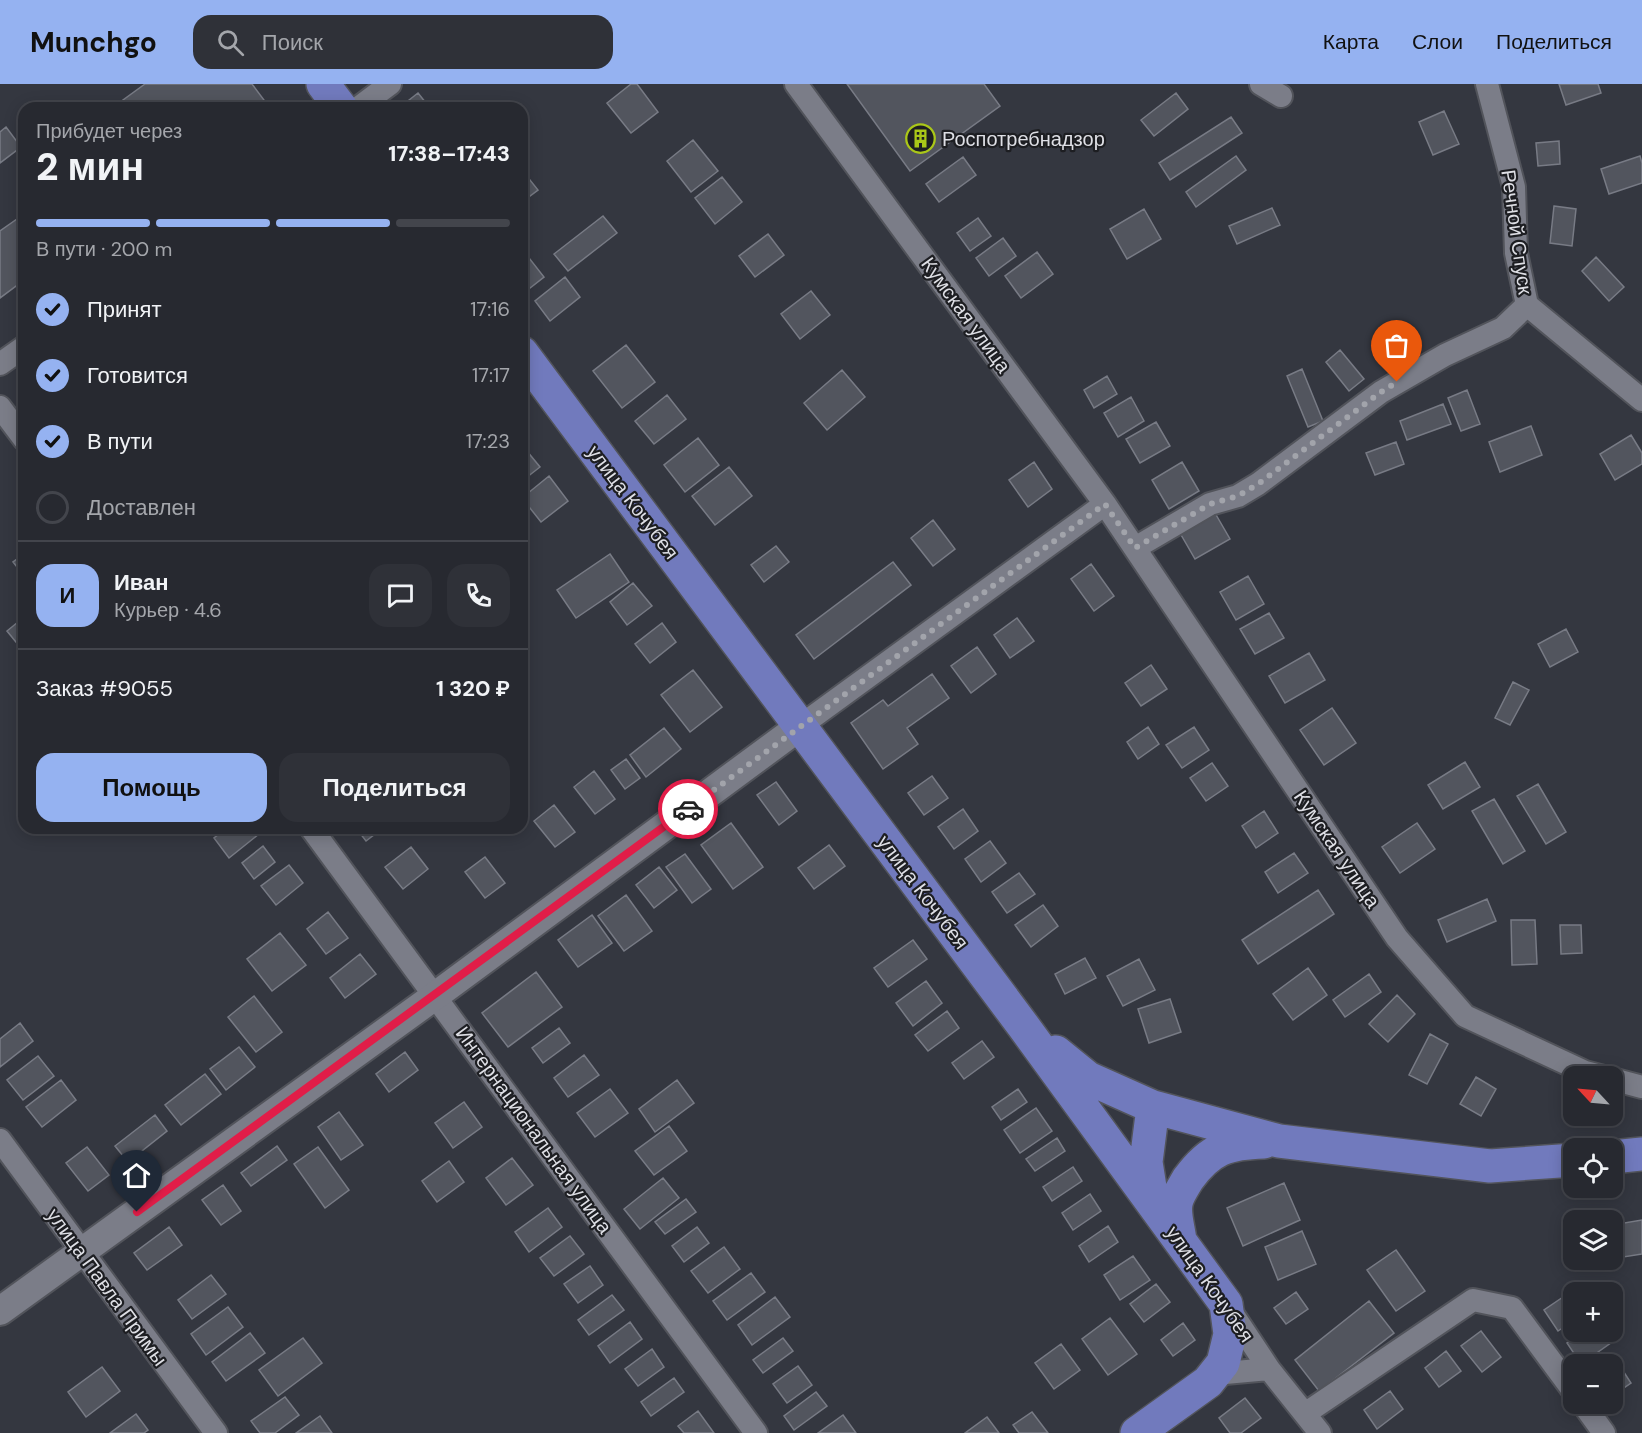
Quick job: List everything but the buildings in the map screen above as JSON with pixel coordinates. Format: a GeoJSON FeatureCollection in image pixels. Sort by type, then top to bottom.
{"type":"FeatureCollection","features":[{"type":"Feature","properties":{"kind":"main road"},"geometry":{"type":"LineString","coordinates":[[323,84],[336,102]]}},
{"type":"Feature","properties":{"kind":"main road","name":"улица Кочубея"},"geometry":{"type":"LineString","coordinates":[[528,361],[1024,1027],[1226,1304]]}},
{"type":"Feature","properties":{"kind":"main road"},"geometry":{"type":"LineString","coordinates":[[1024,1027],[1088,1078],[1153,1107],[1279,1141],[1490,1166],[1563,1161]]}},
{"type":"Feature","properties":{"kind":"main road"},"geometry":{"type":"LineString","coordinates":[[1152,1203],[1146,1162],[1153,1107]]}},
{"type":"Feature","properties":{"kind":"main road"},"geometry":{"type":"LineString","coordinates":[[1180,1241],[1176,1204],[1184,1186],[1200,1163],[1215,1151],[1244,1142],[1279,1141]]}},
{"type":"Feature","properties":{"kind":"main road"},"geometry":{"type":"LineString","coordinates":[[1623,1156],[1642,1154]]}},
{"type":"Feature","properties":{"kind":"main road"},"geometry":{"type":"LineString","coordinates":[[1137,1433],[1208,1382],[1223,1363],[1230,1334],[1226,1304]]}},
{"type":"Feature","properties":{"kind":"street"},"geometry":{"type":"LineString","coordinates":[[366,102],[390,84]]}},
{"type":"Feature","properties":{"kind":"street","name":"Кумская улица"},"geometry":{"type":"LineString","coordinates":[[796,84],[1105,504],[1396,938],[1465,1016],[1572,1066]]}},
{"type":"Feature","properties":{"kind":"street"},"geometry":{"type":"LineString","coordinates":[[1261,84],[1281,96]]}},
{"type":"Feature","properties":{"kind":"street","name":"Речной Спуск"},"geometry":{"type":"LineString","coordinates":[[1486,84],[1514,186],[1516,253],[1527,305],[1642,400]]}},
{"type":"Feature","properties":{"kind":"street"},"geometry":{"type":"LineString","coordinates":[[1135,548],[1210,504],[1238,496],[1248,490],[1381,392],[1445,355],[1503,328],[1527,305]]}},
{"type":"Feature","properties":{"kind":"street"},"geometry":{"type":"LineString","coordinates":[[0,364],[18,351]]}},
{"type":"Feature","properties":{"kind":"street"},"geometry":{"type":"LineString","coordinates":[[0,407],[18,431]]}},
{"type":"Feature","properties":{"kind":"street"},"geometry":{"type":"LineString","coordinates":[[0,1311],[435,996],[1105,504]]}},
{"type":"Feature","properties":{"kind":"street","name":"Интернациональная улица"},"geometry":{"type":"LineString","coordinates":[[315,834],[756,1433]]}},
{"type":"Feature","properties":{"kind":"street"},"geometry":{"type":"LineString","coordinates":[[1623,1082],[1642,1088]]}},
{"type":"Feature","properties":{"kind":"street","name":"улица Павла Примы"},"geometry":{"type":"LineString","coordinates":[[0,1140],[216,1433]]}},
{"type":"Feature","properties":{"kind":"street"},"geometry":{"type":"LineString","coordinates":[[1306,1413],[1473,1300],[1512,1308],[1563,1377]]}},
{"type":"Feature","properties":{"kind":"street","name":"улица Кочубея"},"geometry":{"type":"LineString","coordinates":[[1226,1304],[1269,1370],[1320,1433]]}},
{"type":"Feature","properties":{"kind":"street"},"geometry":{"type":"LineString","coordinates":[[1214,1374],[1269,1370]]}},
{"type":"Feature","properties":{"kind":"street"},"geometry":{"type":"LineString","coordinates":[[1590,1414],[1604,1433]]}},
{"type":"Feature","properties":{"kind":"way so far"},"geometry":{"type":"LineString","coordinates":[[688,809],[1105,504],[1135,548],[1210,504],[1238,496],[1258,484],[1397,382]]}},
{"type":"Feature","properties":{"kind":"place","name":"Роспотребнадзор"},"geometry":{"type":"Point","coordinates":[921,139]}},
{"type":"Feature","properties":{"kind":"route"},"geometry":{"type":"LineString","coordinates":[[137,1212],[688,809]]}}]}
